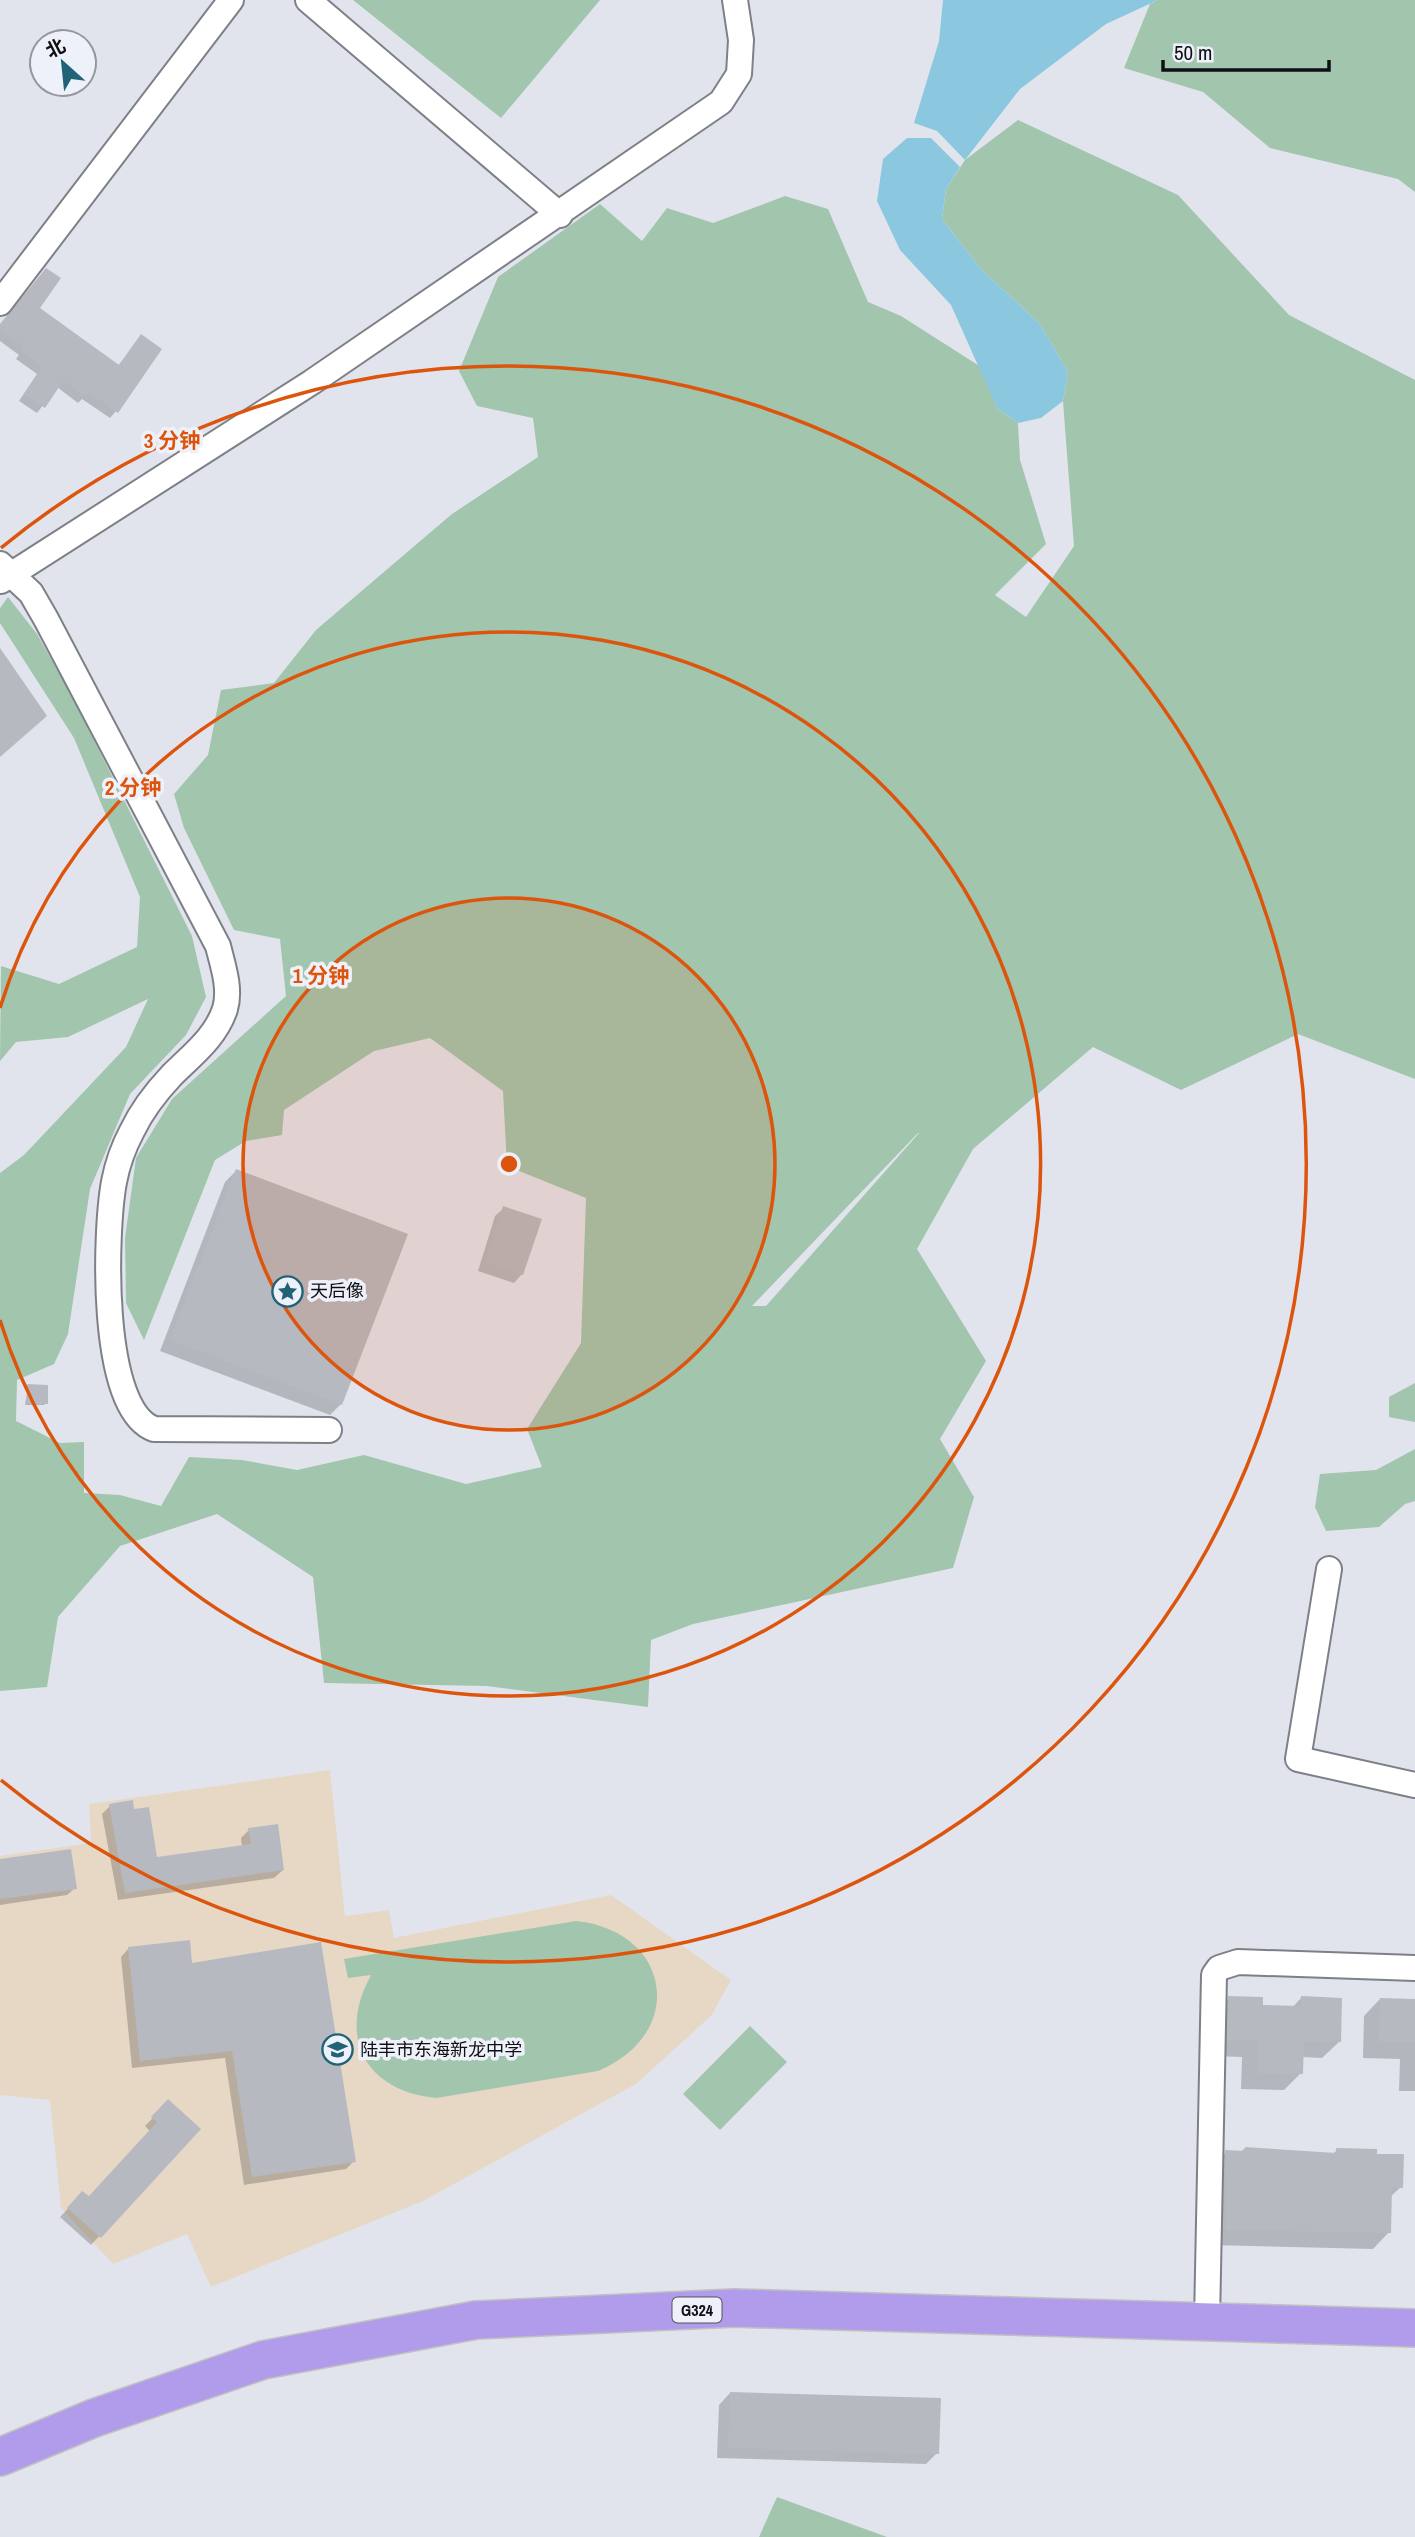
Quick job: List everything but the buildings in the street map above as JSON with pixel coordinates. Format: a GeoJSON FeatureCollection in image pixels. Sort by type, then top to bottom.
{"type":"FeatureCollection","features":[{"type":"Feature","properties":{"kind":"highway","name":"G324"},"geometry":{"type":"LineString","coordinates":[[0,2457],[94,2418],[263,2360],[476,2320],[734,2308],[1415,2328]]}},
{"type":"Feature","properties":{"kind":"street"},"geometry":{"type":"LineString","coordinates":[[0,303],[231,0]]}},
{"type":"Feature","properties":{"kind":"street"},"geometry":{"type":"LineString","coordinates":[[308,0],[560,215]]}},
{"type":"Feature","properties":{"kind":"street"},"geometry":{"type":"LineString","coordinates":[[329,1430],[154,1429],[143,1425],[134,1414],[122,1385],[113,1345],[107,1275],[114,1180],[130,1133],[150,1100],[216,1028],[226,1007],[226,981],[218,946],[89,695],[31,593],[4,573],[312,382],[560,215],[721,102],[739,75],[741,40],[736,0]]}},
{"type":"Feature","properties":{"kind":"street"},"geometry":{"type":"LineString","coordinates":[[1329,1569],[1298,1759],[1415,1786]]}},
{"type":"Feature","properties":{"kind":"street"},"geometry":{"type":"LineString","coordinates":[[1207,2320],[1214,1975],[1219,1968],[1238,1962],[1415,1968]]}},
{"type":"Feature","properties":{"kind":"shaded area","name":"陆丰市东海新龙中学"},"geometry":{"type":"Polygon","coordinates":[[[330,1770],[345,1916],[389,1910],[394,1938],[611,1895],[731,1980],[711,2016],[636,2084],[423,2201],[211,2287],[187,2234],[113,2264],[61,2208],[50,2100],[0,2095],[0,1856],[91,1843],[89,1804],[330,1770]]]}},
{"type":"Feature","properties":{"kind":"green space"},"geometry":{"type":"Polygon","coordinates":[[[353,0],[600,0],[501,118],[353,0]]]}},
{"type":"Feature","properties":{"kind":"green space"},"geometry":{"type":"Polygon","coordinates":[[[1158,0],[1415,0],[1415,192],[1398,179],[1270,148],[1203,92],[1124,68],[1150,4],[1158,0]]]}},
{"type":"Feature","properties":{"kind":"green space"},"geometry":{"type":"Polygon","coordinates":[[[1018,120],[1178,195],[1289,315],[1415,380],[1415,1079],[1298,1034],[1181,1090],[1093,1047],[973,1149],[917,1249],[986,1361],[940,1439],[974,1497],[953,1568],[693,1624],[651,1640],[648,1707],[487,1686],[324,1683],[313,1577],[217,1514],[120,1546],[58,1617],[47,1687],[0,1691],[0,1173],[24,1155],[126,1047],[148,999],[68,1037],[16,1042],[0,1061],[1,966],[59,984],[137,947],[140,897],[74,738],[0,623],[0,608],[8,597],[37,634],[73,698],[192,936],[206,997],[186,1035],[130,1094],[90,1189],[68,1334],[54,1364],[17,1380],[16,1421],[60,1443],[84,1442],[84,1493],[120,1495],[161,1506],[189,1457],[242,1460],[297,1470],[364,1455],[466,1484],[542,1467],[527,1429],[581,1343],[586,1198],[507,1166],[503,1091],[430,1038],[374,1051],[284,1110],[282,1135],[246,1141],[215,1160],[144,1340],[126,1303],[125,1238],[136,1158],[172,1099],[286,996],[280,939],[234,930],[184,828],[174,794],[208,755],[221,690],[274,683],[316,630],[452,514],[538,457],[533,418],[477,406],[459,371],[498,277],[600,204],[642,241],[667,208],[713,223],[785,196],[828,209],[868,302],[901,316],[981,367],[997,408],[1018,423],[1020,460],[1046,544],[995,595],[1026,617],[1074,546],[1063,401],[1068,372],[1040,324],[980,268],[942,219],[946,189],[965,160],[1018,120]],[[919,1133],[752,1306],[766,1306],[919,1133]]]}},
{"type":"Feature","properties":{"kind":"green space"},"geometry":{"type":"Polygon","coordinates":[[[1415,1383],[1415,1422],[1389,1417],[1389,1397],[1415,1383]]]}},
{"type":"Feature","properties":{"kind":"green space"},"geometry":{"type":"Polygon","coordinates":[[[1415,1449],[1415,1501],[1405,1504],[1379,1527],[1326,1531],[1315,1507],[1320,1474],[1376,1470],[1415,1449]]]}},
{"type":"Feature","properties":{"kind":"green space"},"geometry":{"type":"Polygon","coordinates":[[[576,1921],[608,1929],[632,1943],[649,1963],[656,1986],[655,2010],[646,2033],[627,2054],[598,2071],[436,2098],[411,2093],[391,2085],[375,2072],[364,2057],[358,2039],[357,2019],[361,1998],[371,1975],[348,1978],[344,1959],[576,1921]]]}},
{"type":"Feature","properties":{"kind":"green space"},"geometry":{"type":"Polygon","coordinates":[[[750,2026],[787,2062],[720,2130],[683,2094],[750,2026]]]}},
{"type":"Feature","properties":{"kind":"green space"},"geometry":{"type":"Polygon","coordinates":[[[777,2497],[887,2537],[759,2537],[777,2497]]]}},
{"type":"Feature","properties":{"kind":"water"},"geometry":{"type":"Polygon","coordinates":[[[943,0],[1158,0],[1106,24],[1020,89],[965,160],[937,131],[914,123],[939,41],[943,0]]]}},
{"type":"Feature","properties":{"kind":"water"},"geometry":{"type":"Polygon","coordinates":[[[907,138],[931,138],[960,167],[946,189],[942,219],[980,268],[1040,324],[1068,372],[1063,401],[1041,418],[1018,423],[997,408],[951,305],[900,250],[877,201],[883,159],[907,138]]]}},
{"type":"Feature","properties":{"kind":"place","name":"天后像"},"geometry":{"type":"Point","coordinates":[287,1291]}},
{"type":"Feature","properties":{"kind":"place","name":"陆丰市东海新龙中学"},"geometry":{"type":"Point","coordinates":[337,2050]}}]}
